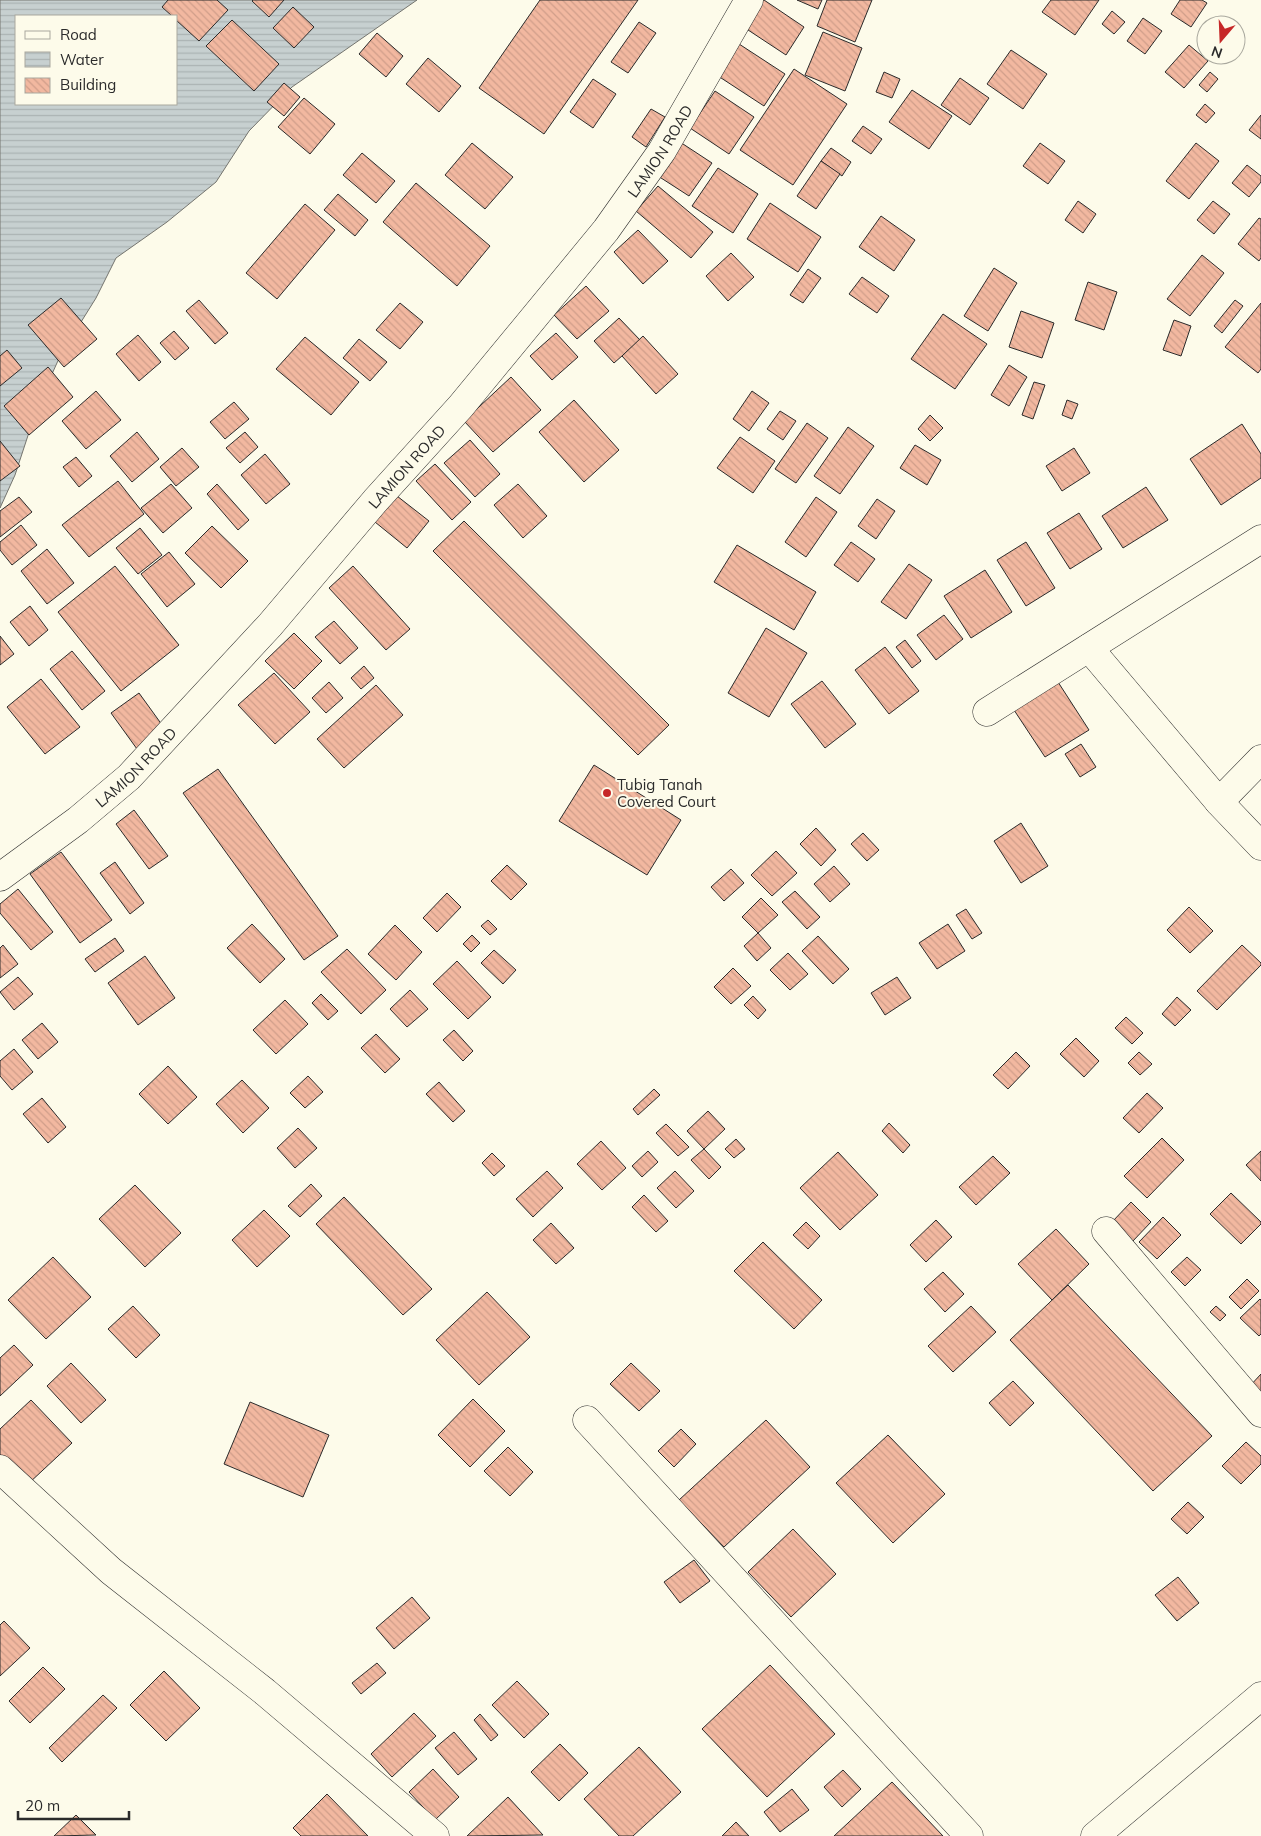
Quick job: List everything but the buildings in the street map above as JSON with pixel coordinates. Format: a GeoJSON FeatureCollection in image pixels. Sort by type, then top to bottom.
{"type":"FeatureCollection","features":[{"type":"Feature","properties":{"kind":"street","name":"LAMION ROAD"},"geometry":{"type":"LineString","coordinates":[[0,877],[78,820],[136,770],[270,625],[375,501],[461,406],[606,230],[629,199],[662,151],[749,0]]}},
{"type":"Feature","properties":{"kind":"street"},"geometry":{"type":"LineString","coordinates":[[987,712],[1261,539]]}},
{"type":"Feature","properties":{"kind":"street"},"geometry":{"type":"LineString","coordinates":[[1089,648],[1219,802],[1261,846]]}},
{"type":"Feature","properties":{"kind":"street"},"geometry":{"type":"LineString","coordinates":[[1219,802],[1261,759]]}},
{"type":"Feature","properties":{"kind":"street"},"geometry":{"type":"LineString","coordinates":[[1106,1231],[1261,1413]]}},
{"type":"Feature","properties":{"kind":"street"},"geometry":{"type":"LineString","coordinates":[[587,1420],[969,1836]]}},
{"type":"Feature","properties":{"kind":"street"},"geometry":{"type":"LineString","coordinates":[[0,1469],[111,1571],[265,1692],[435,1836]]}},
{"type":"Feature","properties":{"kind":"street"},"geometry":{"type":"LineString","coordinates":[[1095,1836],[1261,1696]]}},
{"type":"Feature","properties":{"kind":"water"},"geometry":{"type":"Polygon","coordinates":[[[0,0],[417,0],[292,87],[249,131],[216,182],[167,222],[116,258],[96,298],[61,354],[38,405],[15,475],[0,508],[0,0]]]}},
{"type":"Feature","properties":{"kind":"place","name":"Tubig Tanah Covered Court"},"geometry":{"type":"Point","coordinates":[607,793]}}]}
